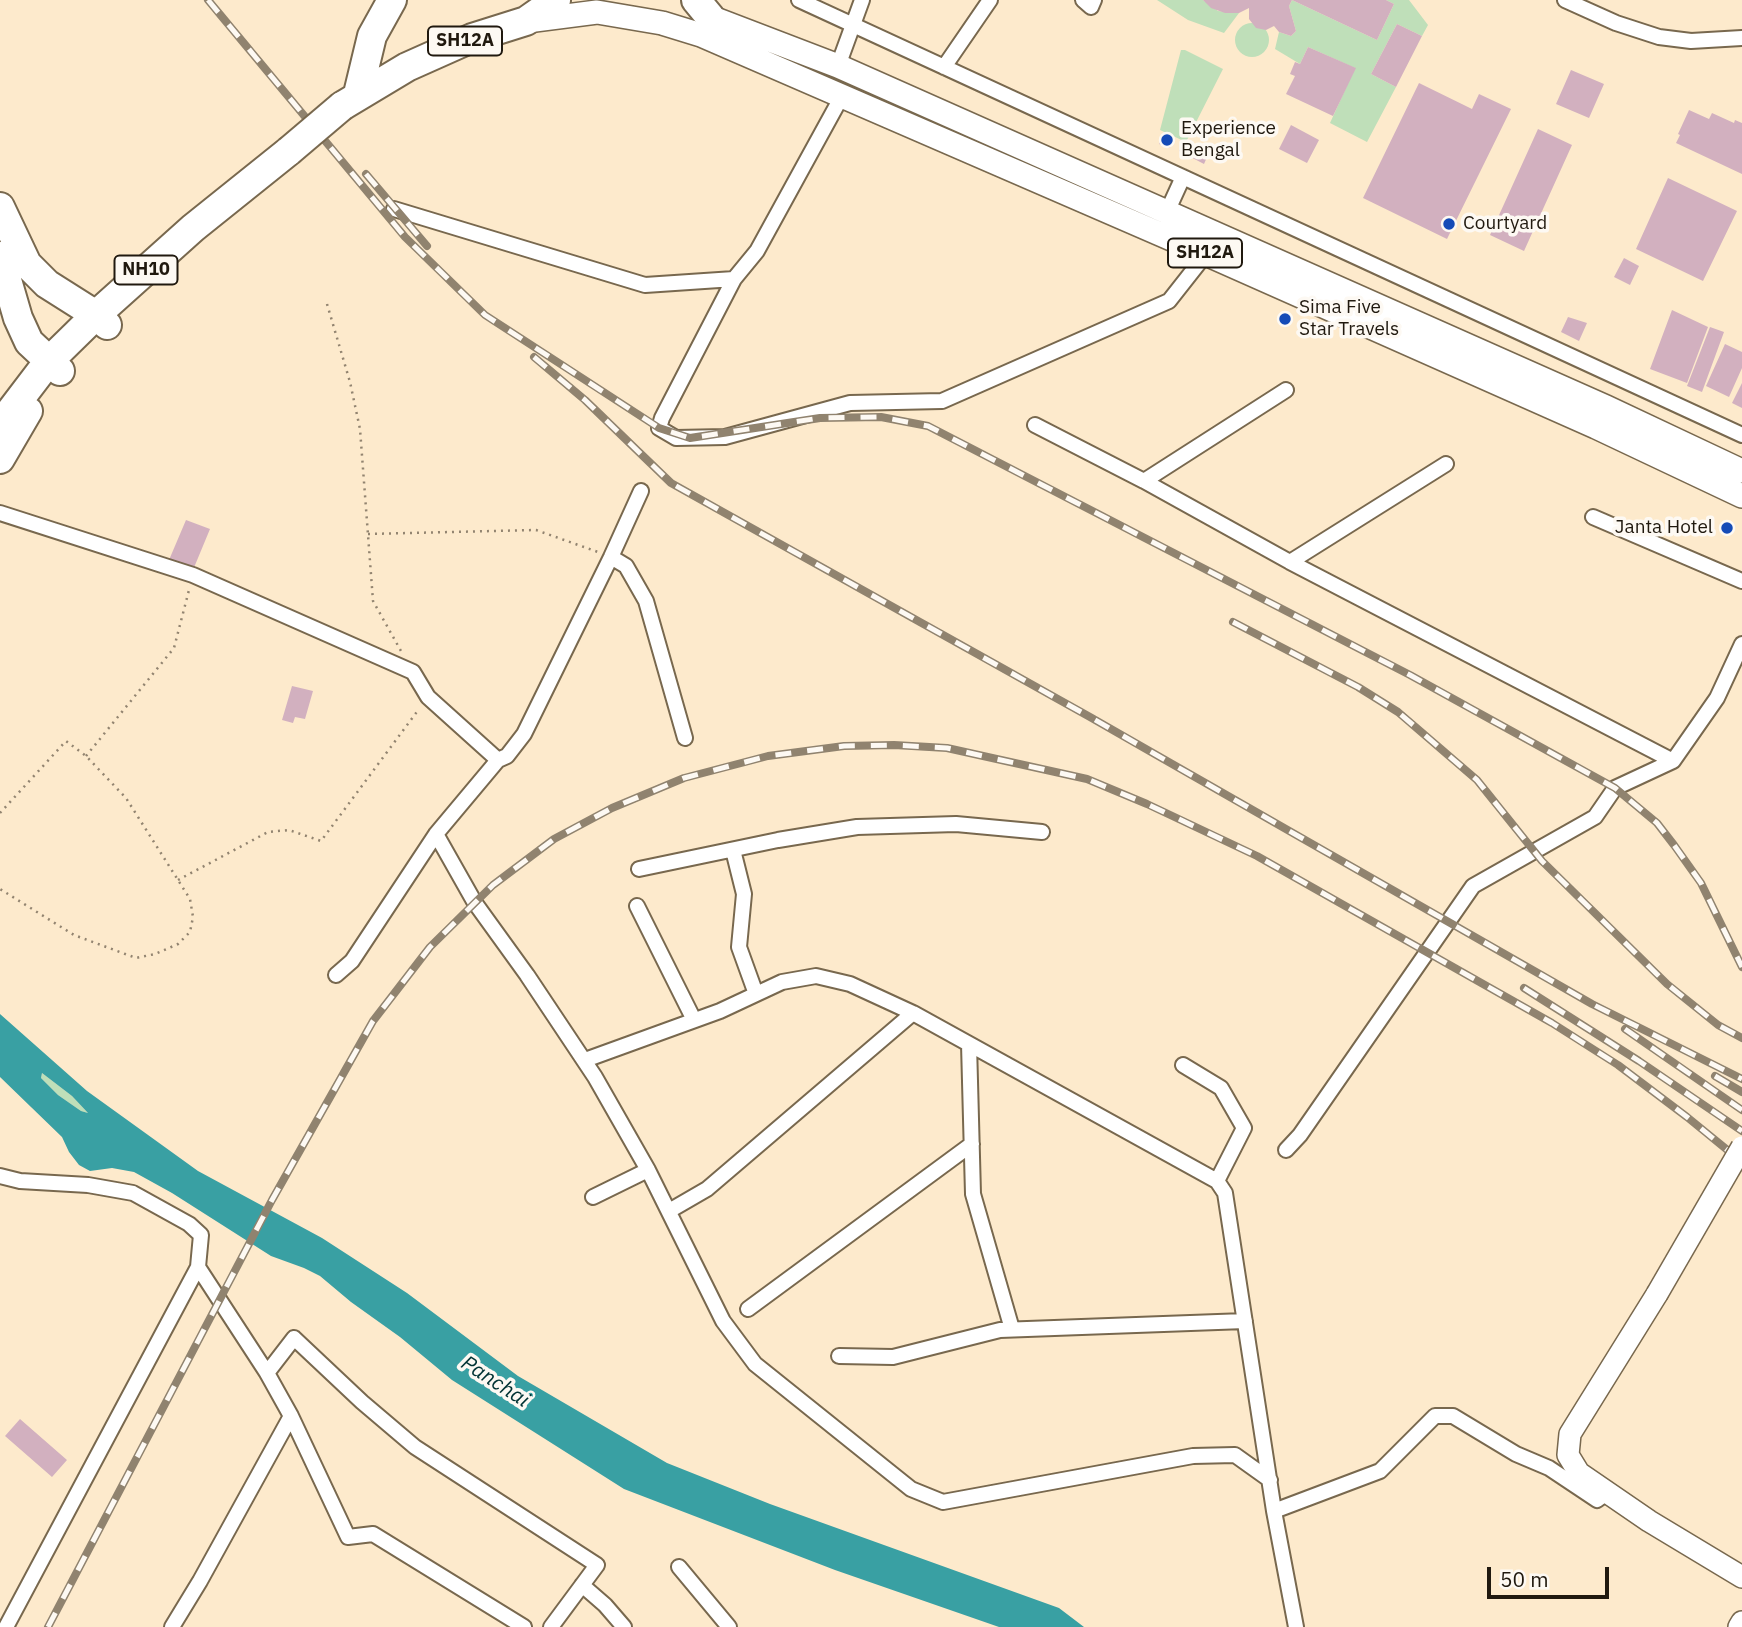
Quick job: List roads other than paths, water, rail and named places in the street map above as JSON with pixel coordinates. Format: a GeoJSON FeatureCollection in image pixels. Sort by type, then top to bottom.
{"type":"FeatureCollection","features":[{"type":"Feature","properties":{"kind":"highway"},"geometry":{"type":"LineString","coordinates":[[350,100],[372,36],[392,0]]}},
{"type":"Feature","properties":{"kind":"highway"},"geometry":{"type":"LineString","coordinates":[[526,21],[556,0]]}},
{"type":"Feature","properties":{"kind":"highway","name":"SH12A"},"geometry":{"type":"LineString","coordinates":[[407,66],[472,38],[526,21]]}},
{"type":"Feature","properties":{"kind":"highway","name":"NH10"},"geometry":{"type":"LineString","coordinates":[[0,425],[54,367],[194,228],[350,100],[407,66]]}},
{"type":"Feature","properties":{"kind":"highway"},"geometry":{"type":"LineString","coordinates":[[0,207],[27,264],[47,284],[101,320]]}},
{"type":"Feature","properties":{"kind":"highway"},"geometry":{"type":"LineString","coordinates":[[0,256],[29,342],[54,367]]}},
{"type":"Feature","properties":{"kind":"highway","name":"NH10"},"geometry":{"type":"LineString","coordinates":[[0,459],[54,367]]}},
{"type":"Feature","properties":{"kind":"main road","name":"SH12A"},"geometry":{"type":"LineString","coordinates":[[703,9],[838,66],[1162,223],[1206,254],[1595,427],[1742,496]]}},
{"type":"Feature","properties":{"kind":"main road","name":"SH12A"},"geometry":{"type":"LineString","coordinates":[[526,21],[597,12],[662,23],[701,35],[842,96],[1162,223],[1606,407],[1742,471]]}},
{"type":"Feature","properties":{"kind":"street"},"geometry":{"type":"LineString","coordinates":[[799,0],[1742,435]]}},
{"type":"Feature","properties":{"kind":"street"},"geometry":{"type":"LineString","coordinates":[[838,66],[862,0]]}},
{"type":"Feature","properties":{"kind":"street"},"geometry":{"type":"LineString","coordinates":[[944,67],[990,0]]}},
{"type":"Feature","properties":{"kind":"street"},"geometry":{"type":"LineString","coordinates":[[1083,0],[1091,7],[1094,0]]}},
{"type":"Feature","properties":{"kind":"street"},"geometry":{"type":"LineString","coordinates":[[1565,0],[1616,23],[1659,37],[1691,41],[1742,38]]}},
{"type":"Feature","properties":{"kind":"street"},"geometry":{"type":"LineString","coordinates":[[842,96],[757,251],[734,279],[662,418],[659,428],[676,438],[725,437],[850,403],[942,401],[1168,301],[1206,254]]}},
{"type":"Feature","properties":{"kind":"street"},"geometry":{"type":"LineString","coordinates":[[1162,223],[1183,177]]}},
{"type":"Feature","properties":{"kind":"street"},"geometry":{"type":"LineString","coordinates":[[394,209],[645,285],[734,279]]}},
{"type":"Feature","properties":{"kind":"street"},"geometry":{"type":"LineString","coordinates":[[1144,481],[1286,390]]}},
{"type":"Feature","properties":{"kind":"street"},"geometry":{"type":"LineString","coordinates":[[1035,425],[1144,481],[1290,562],[1673,761]]}},
{"type":"Feature","properties":{"kind":"street"},"geometry":{"type":"LineString","coordinates":[[1290,562],[1446,464]]}},
{"type":"Feature","properties":{"kind":"street"},"geometry":{"type":"LineString","coordinates":[[336,975],[352,961],[436,834],[498,760],[507,755],[524,734],[641,491]]}},
{"type":"Feature","properties":{"kind":"street"},"geometry":{"type":"LineString","coordinates":[[0,513],[193,575],[413,672],[428,697],[498,760]]}},
{"type":"Feature","properties":{"kind":"street"},"geometry":{"type":"LineString","coordinates":[[1593,517],[1742,581]]}},
{"type":"Feature","properties":{"kind":"street"},"geometry":{"type":"LineString","coordinates":[[611,557],[626,566],[646,601],[685,738]]}},
{"type":"Feature","properties":{"kind":"street"},"geometry":{"type":"LineString","coordinates":[[1286,1150],[1300,1135],[1473,886],[1595,817],[1615,788],[1673,761],[1717,698],[1742,644]]}},
{"type":"Feature","properties":{"kind":"street"},"geometry":{"type":"LineString","coordinates":[[639,869],[858,827],[956,824],[1042,832]]}},
{"type":"Feature","properties":{"kind":"street"},"geometry":{"type":"LineString","coordinates":[[436,834],[475,904],[585,1060],[648,1170],[723,1321],[755,1364],[911,1489],[943,1502],[1193,1456],[1235,1455],[1270,1480]]}},
{"type":"Feature","properties":{"kind":"street"},"geometry":{"type":"LineString","coordinates":[[733,850],[744,894],[739,947],[756,994]]}},
{"type":"Feature","properties":{"kind":"street"},"geometry":{"type":"LineString","coordinates":[[637,906],[694,1020]]}},
{"type":"Feature","properties":{"kind":"street"},"geometry":{"type":"LineString","coordinates":[[585,1060],[694,1020],[782,982],[816,976],[850,984],[912,1013],[1217,1181],[1225,1193],[1274,1511],[1297,1627]]}},
{"type":"Feature","properties":{"kind":"street"},"geometry":{"type":"LineString","coordinates":[[669,1212],[707,1189],[912,1013]]}},
{"type":"Feature","properties":{"kind":"street"},"geometry":{"type":"LineString","coordinates":[[970,1044],[973,1194],[1012,1329]]}},
{"type":"Feature","properties":{"kind":"street"},"geometry":{"type":"LineString","coordinates":[[1183,1065],[1221,1088],[1244,1128],[1217,1181]]}},
{"type":"Feature","properties":{"kind":"street"},"geometry":{"type":"LineString","coordinates":[[748,1309],[972,1144]]}},
{"type":"Feature","properties":{"kind":"street"},"geometry":{"type":"LineString","coordinates":[[1742,1147],[1657,1294],[1570,1434],[1568,1455],[1579,1473],[1649,1521],[1742,1577]]}},
{"type":"Feature","properties":{"kind":"street"},"geometry":{"type":"LineString","coordinates":[[593,1197],[648,1170]]}},
{"type":"Feature","properties":{"kind":"street"},"geometry":{"type":"LineString","coordinates":[[0,1176],[20,1181],[88,1185],[132,1193],[190,1224],[201,1235],[198,1267],[6,1627]]}},
{"type":"Feature","properties":{"kind":"street"},"geometry":{"type":"LineString","coordinates":[[198,1267],[267,1373],[291,1416],[348,1537],[373,1534],[524,1627]]}},
{"type":"Feature","properties":{"kind":"street"},"geometry":{"type":"LineString","coordinates":[[839,1356],[893,1357],[1000,1329],[1245,1321]]}},
{"type":"Feature","properties":{"kind":"street"},"geometry":{"type":"LineString","coordinates":[[267,1373],[295,1338],[362,1402],[415,1447],[597,1564],[551,1627]]}},
{"type":"Feature","properties":{"kind":"street"},"geometry":{"type":"LineString","coordinates":[[172,1627],[291,1416]]}},
{"type":"Feature","properties":{"kind":"street"},"geometry":{"type":"LineString","coordinates":[[1274,1511],[1380,1471],[1435,1416],[1453,1416],[1516,1454],[1549,1468],[1597,1500],[1608,1492]]}},
{"type":"Feature","properties":{"kind":"street"},"geometry":{"type":"LineString","coordinates":[[679,1567],[729,1627]]}},
{"type":"Feature","properties":{"kind":"street"},"geometry":{"type":"LineString","coordinates":[[582,1585],[605,1605],[624,1627]]}},
{"type":"Feature","properties":{"kind":"street"},"geometry":{"type":"LineString","coordinates":[[1739,1627],[1742,1622]]}},
{"type":"Feature","properties":{"kind":"water","name":"Panchai"},"geometry":{"type":"Polygon","coordinates":[[[0,1014],[87,1091],[198,1171],[322,1238],[407,1293],[518,1376],[667,1463],[770,1504],[1059,1608],[1084,1627],[999,1627],[835,1570],[624,1489],[452,1380],[320,1276],[271,1256],[134,1172],[112,1168],[90,1171],[79,1165],[62,1137],[0,1077],[0,1014]],[[42,1073],[41,1078],[58,1095],[88,1113],[72,1096],[42,1073]]]}},
{"type":"Feature","properties":{"kind":"railway"},"geometry":{"type":"LineString","coordinates":[[208,0],[405,237],[485,315],[659,428],[690,438],[820,418],[881,417],[928,426],[1410,675],[1615,788],[1657,823],[1701,883],[1742,967]]}},
{"type":"Feature","properties":{"kind":"railway"},"geometry":{"type":"LineString","coordinates":[[366,174],[427,246]]}},
{"type":"Feature","properties":{"kind":"railway"},"geometry":{"type":"LineString","coordinates":[[534,357],[585,400],[671,483],[1090,717],[1592,1004],[1742,1079]]}},
{"type":"Feature","properties":{"kind":"railway"},"geometry":{"type":"LineString","coordinates":[[1233,622],[1358,687],[1398,712],[1477,780],[1542,861],[1667,984],[1718,1025],[1742,1038]]}},
{"type":"Feature","properties":{"kind":"railway"},"geometry":{"type":"LineString","coordinates":[[48,1627],[272,1200],[373,1021],[430,947],[493,885],[554,839],[612,808],[684,778],[768,756],[844,746],[894,745],[947,748],[1087,779],[1257,856],[1552,1023],[1618,1065],[1742,1162]]}},
{"type":"Feature","properties":{"kind":"railway"},"geometry":{"type":"LineString","coordinates":[[1524,988],[1742,1131]]}},
{"type":"Feature","properties":{"kind":"railway"},"geometry":{"type":"LineString","coordinates":[[1625,1029],[1742,1110]]}},
{"type":"Feature","properties":{"kind":"railway"},"geometry":{"type":"LineString","coordinates":[[1715,1076],[1742,1092]]}},
{"type":"Feature","properties":{"kind":"place","name":"Experience Bengal"},"geometry":{"type":"Point","coordinates":[1167,140]}},
{"type":"Feature","properties":{"kind":"place","name":"Courtyard"},"geometry":{"type":"Point","coordinates":[1449,224]}},
{"type":"Feature","properties":{"kind":"place","name":"Sima Five Star Travels"},"geometry":{"type":"Point","coordinates":[1285,319]}},
{"type":"Feature","properties":{"kind":"place","name":"Janta Hotel"},"geometry":{"type":"Point","coordinates":[1727,528]}}]}
